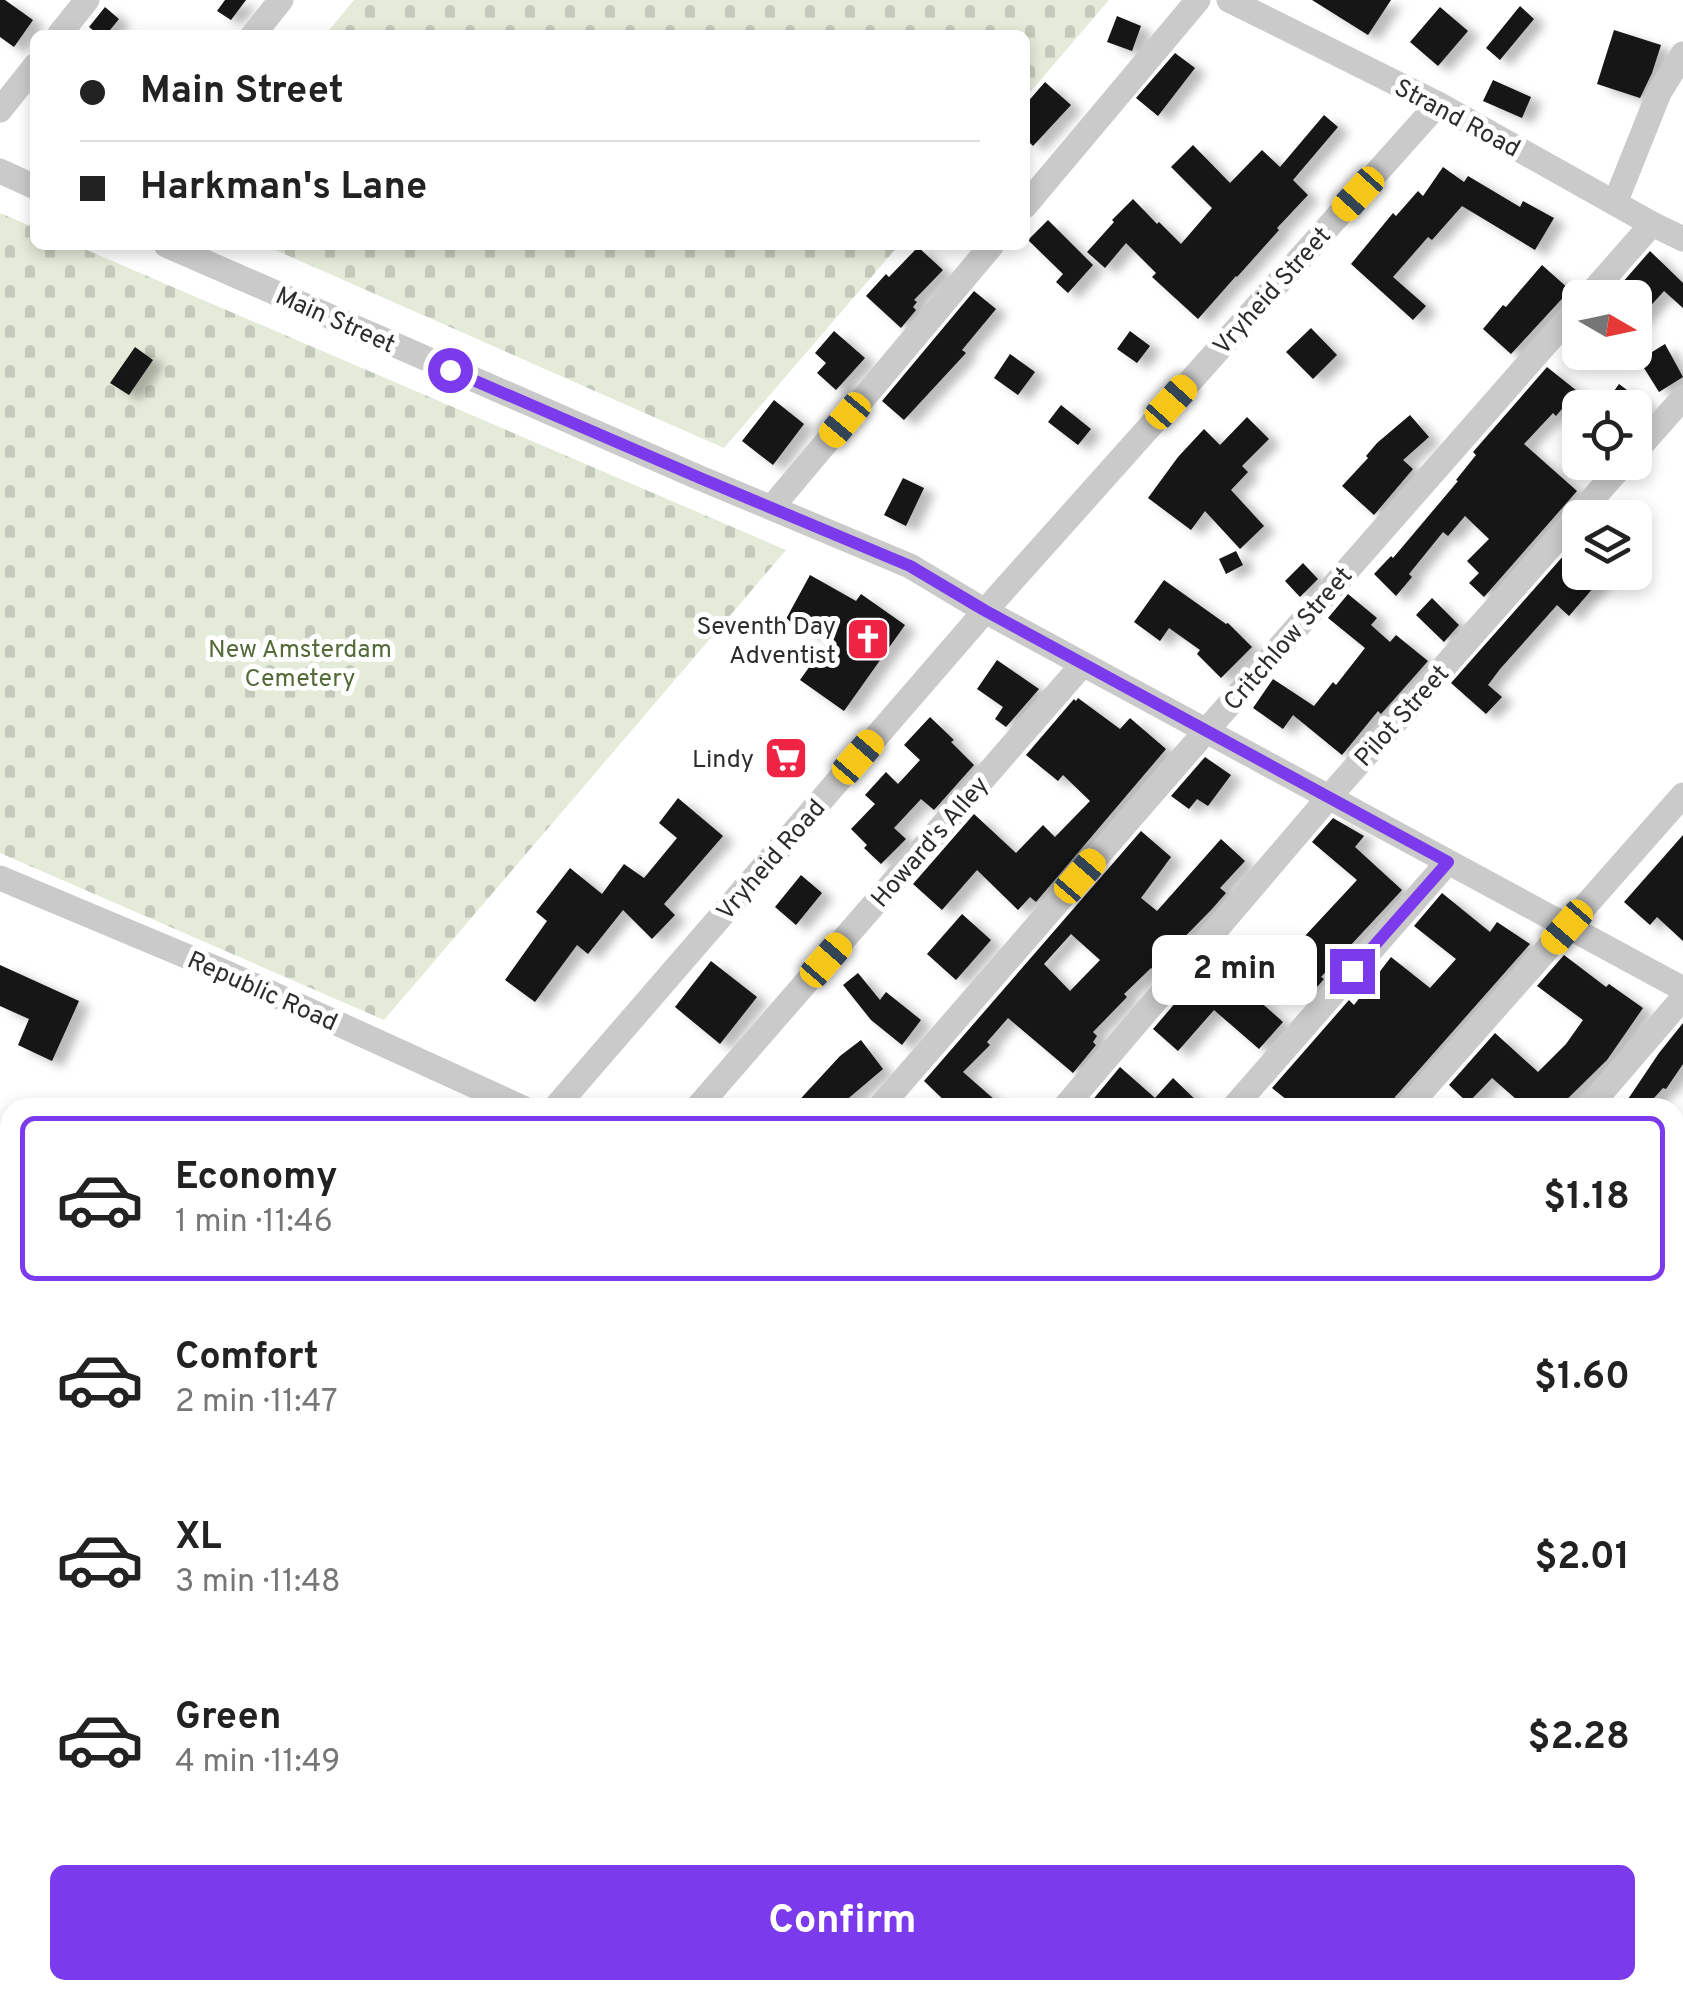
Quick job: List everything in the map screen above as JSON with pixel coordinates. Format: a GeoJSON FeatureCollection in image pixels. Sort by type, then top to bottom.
{"type":"FeatureCollection","features":[{"type":"Feature","properties":{"kind":"street"},"geometry":{"type":"LineString","coordinates":[[63,30],[86,0]]}},
{"type":"Feature","properties":{"kind":"street"},"geometry":{"type":"LineString","coordinates":[[256,30],[281,0]]}},
{"type":"Feature","properties":{"kind":"street"},"geometry":{"type":"LineString","coordinates":[[1030,200],[1198,0]]}},
{"type":"Feature","properties":{"kind":"street","name":"Strand Road"},"geometry":{"type":"LineString","coordinates":[[1230,0],[1438,104],[1683,239]]}},
{"type":"Feature","properties":{"kind":"street"},"geometry":{"type":"LineString","coordinates":[[1615,204],[1659,94],[1683,54]]}},
{"type":"Feature","properties":{"kind":"street"},"geometry":{"type":"LineString","coordinates":[[0,110],[30,72]]}},
{"type":"Feature","properties":{"kind":"street","name":"Vryheid Street"},"geometry":{"type":"LineString","coordinates":[[984,610],[1438,104]]}},
{"type":"Feature","properties":{"kind":"street"},"geometry":{"type":"LineString","coordinates":[[0,171],[30,185]]}},
{"type":"Feature","properties":{"kind":"street"},"geometry":{"type":"LineString","coordinates":[[1603,280],[1652,224]]}},
{"type":"Feature","properties":{"kind":"street","name":"Main Street"},"geometry":{"type":"LineString","coordinates":[[178,250],[910,566],[1683,990]]}},
{"type":"Feature","properties":{"kind":"street"},"geometry":{"type":"LineString","coordinates":[[772,508],[988,250]]}},
{"type":"Feature","properties":{"kind":"street","name":"Critchlow Street"},"geometry":{"type":"LineString","coordinates":[[888,1098],[1562,326]]}},
{"type":"Feature","properties":{"kind":"street"},"geometry":{"type":"LineString","coordinates":[[1652,433],[1683,398]]}},
{"type":"Feature","properties":{"kind":"street","name":"Pilot Street"},"geometry":{"type":"LineString","coordinates":[[1072,1098],[1328,797],[1610,480]]}},
{"type":"Feature","properties":{"kind":"street","name":"Vryheid Road"},"geometry":{"type":"LineString","coordinates":[[564,1098],[984,610]]}},
{"type":"Feature","properties":{"kind":"street","name":"Howard's Alley"},"geometry":{"type":"LineString","coordinates":[[706,1098],[1084,664]]}},
{"type":"Feature","properties":{"kind":"street"},"geometry":{"type":"LineString","coordinates":[[1416,1098],[1683,795]]}},
{"type":"Feature","properties":{"kind":"street"},"geometry":{"type":"LineString","coordinates":[[1242,1098],[1448,862]]}},
{"type":"Feature","properties":{"kind":"street","name":"Republic Road"},"geometry":{"type":"LineString","coordinates":[[0,878],[229,974],[501,1098]]}},
{"type":"Feature","properties":{"kind":"street"},"geometry":{"type":"LineString","coordinates":[[1597,1098],[1683,998]]}},
{"type":"Feature","properties":{"kind":"green space"},"geometry":{"type":"Polygon","coordinates":[[[354,0],[1109,0],[1030,92],[1030,30],[329,30],[354,0]]]}},
{"type":"Feature","properties":{"kind":"green space","name":"New Amsterdam Cemetery"},"geometry":{"type":"Polygon","coordinates":[[[0,213],[30,226],[30,250],[87,250],[786,550],[384,1020],[0,853],[0,213]]]}},
{"type":"Feature","properties":{"kind":"green space"},"geometry":{"type":"Polygon","coordinates":[[[275,250],[895,250],[724,448],[275,250]]]}},
{"type":"Feature","properties":{"kind":"building"},"geometry":{"type":"Polygon","coordinates":[[[0,0],[33,20],[14,47],[0,37],[0,0]]]}},
{"type":"Feature","properties":{"kind":"building"},"geometry":{"type":"Polygon","coordinates":[[[225,0],[246,0],[231,20],[217,11],[225,0]]]}},
{"type":"Feature","properties":{"kind":"building"},"geometry":{"type":"Polygon","coordinates":[[[1312,0],[1391,0],[1368,35],[1312,0]]]}},
{"type":"Feature","properties":{"kind":"building"},"geometry":{"type":"Polygon","coordinates":[[[1520,6],[1534,19],[1500,60],[1486,48],[1520,6]]]}},
{"type":"Feature","properties":{"kind":"building"},"geometry":{"type":"Polygon","coordinates":[[[105,7],[119,19],[110,30],[89,27],[105,7]]]}},
{"type":"Feature","properties":{"kind":"building"},"geometry":{"type":"Polygon","coordinates":[[[1440,7],[1468,31],[1438,66],[1410,42],[1440,7]]]}},
{"type":"Feature","properties":{"kind":"building"},"geometry":{"type":"Polygon","coordinates":[[[1117,16],[1141,26],[1132,51],[1107,42],[1117,16]]]}},
{"type":"Feature","properties":{"kind":"building"},"geometry":{"type":"Polygon","coordinates":[[[1614,30],[1661,45],[1640,98],[1597,84],[1614,30]]]}},
{"type":"Feature","properties":{"kind":"building"},"geometry":{"type":"Polygon","coordinates":[[[1175,53],[1195,68],[1158,116],[1136,98],[1175,53]]]}},
{"type":"Feature","properties":{"kind":"building"},"geometry":{"type":"Polygon","coordinates":[[[1493,80],[1531,97],[1522,118],[1483,101],[1493,80]]]}},
{"type":"Feature","properties":{"kind":"building"},"geometry":{"type":"Polygon","coordinates":[[[1045,82],[1071,105],[1033,146],[1030,143],[1030,99],[1045,82]]]}},
{"type":"Feature","properties":{"kind":"building"},"geometry":{"type":"Polygon","coordinates":[[[1324,115],[1338,127],[1293,180],[1308,195],[1198,319],[1152,277],[1156,273],[1126,243],[1105,268],[1087,252],[1133,199],[1181,244],[1212,208],[1171,167],[1193,145],[1230,183],[1262,150],[1280,167],[1324,115]]]}},
{"type":"Feature","properties":{"kind":"building"},"geometry":{"type":"Polygon","coordinates":[[[1443,167],[1464,182],[1468,176],[1520,207],[1523,201],[1554,218],[1535,250],[1462,206],[1393,277],[1426,306],[1413,320],[1351,264],[1393,213],[1396,216],[1418,191],[1423,196],[1443,167]]]}},
{"type":"Feature","properties":{"kind":"building"},"geometry":{"type":"Polygon","coordinates":[[[1048,220],[1093,265],[1068,293],[1056,282],[1063,274],[1030,238],[1048,220]]]}},
{"type":"Feature","properties":{"kind":"building"},"geometry":{"type":"Polygon","coordinates":[[[915,250],[921,250],[943,270],[914,300],[916,310],[901,328],[866,296],[886,274],[889,277],[915,250]]]}},
{"type":"Feature","properties":{"kind":"building"},"geometry":{"type":"Polygon","coordinates":[[[1650,251],[1683,283],[1683,308],[1664,291],[1652,304],[1652,280],[1625,280],[1650,251]]]}},
{"type":"Feature","properties":{"kind":"building"},"geometry":{"type":"Polygon","coordinates":[[[1542,265],[1562,283],[1562,299],[1511,354],[1483,329],[1503,305],[1506,307],[1542,265]]]}},
{"type":"Feature","properties":{"kind":"building"},"geometry":{"type":"Polygon","coordinates":[[[974,291],[996,309],[962,350],[966,353],[904,420],[882,401],[974,291]]]}},
{"type":"Feature","properties":{"kind":"building"},"geometry":{"type":"Polygon","coordinates":[[[1311,328],[1337,355],[1313,379],[1286,352],[1311,328]]]}},
{"type":"Feature","properties":{"kind":"building"},"geometry":{"type":"Polygon","coordinates":[[[834,331],[865,358],[836,390],[817,373],[826,363],[815,353],[834,331]]]}},
{"type":"Feature","properties":{"kind":"building"},"geometry":{"type":"Polygon","coordinates":[[[1130,331],[1150,346],[1137,363],[1117,349],[1130,331]]]}},
{"type":"Feature","properties":{"kind":"building"},"geometry":{"type":"Polygon","coordinates":[[[1665,344],[1683,377],[1659,392],[1645,370],[1652,370],[1652,352],[1665,344]]]}},
{"type":"Feature","properties":{"kind":"building"},"geometry":{"type":"Polygon","coordinates":[[[135,347],[153,360],[129,395],[110,383],[135,347]]]}},
{"type":"Feature","properties":{"kind":"building"},"geometry":{"type":"Polygon","coordinates":[[[1010,354],[1035,372],[1018,395],[994,378],[1010,354]]]}},
{"type":"Feature","properties":{"kind":"building"},"geometry":{"type":"Polygon","coordinates":[[[1547,367],[1576,390],[1562,390],[1562,409],[1556,416],[1553,413],[1524,444],[1577,491],[1569,500],[1562,500],[1562,508],[1484,597],[1469,583],[1479,573],[1467,561],[1489,539],[1465,516],[1448,536],[1443,532],[1396,596],[1374,574],[1393,558],[1458,481],[1476,455],[1473,452],[1547,367]]]}},
{"type":"Feature","properties":{"kind":"building"},"geometry":{"type":"Polygon","coordinates":[[[774,400],[804,424],[773,465],[742,441],[774,400]]]}},
{"type":"Feature","properties":{"kind":"building"},"geometry":{"type":"Polygon","coordinates":[[[1061,405],[1091,429],[1078,445],[1048,422],[1061,405]]]}},
{"type":"Feature","properties":{"kind":"building"},"geometry":{"type":"Polygon","coordinates":[[[1410,415],[1429,437],[1403,460],[1413,469],[1374,515],[1342,486],[1377,443],[1410,415]]]}},
{"type":"Feature","properties":{"kind":"building"},"geometry":{"type":"Polygon","coordinates":[[[1247,417],[1269,439],[1242,466],[1248,472],[1231,490],[1264,526],[1240,549],[1205,511],[1191,530],[1148,498],[1204,429],[1220,445],[1247,417]]]}},
{"type":"Feature","properties":{"kind":"building"},"geometry":{"type":"Polygon","coordinates":[[[903,478],[924,488],[906,526],[884,515],[903,478]]]}},
{"type":"Feature","properties":{"kind":"building"},"geometry":{"type":"Polygon","coordinates":[[[1236,551],[1243,565],[1226,574],[1219,559],[1236,551]]]}},
{"type":"Feature","properties":{"kind":"building"},"geometry":{"type":"Polygon","coordinates":[[[1562,557],[1562,590],[1591,590],[1569,616],[1557,605],[1500,669],[1488,685],[1502,697],[1486,714],[1451,683],[1562,557]]]}},
{"type":"Feature","properties":{"kind":"building"},"geometry":{"type":"Polygon","coordinates":[[[1303,563],[1318,579],[1300,597],[1285,581],[1303,563]]]}},
{"type":"Feature","properties":{"kind":"building"},"geometry":{"type":"Polygon","coordinates":[[[810,575],[856,601],[861,594],[905,625],[844,711],[800,680],[827,642],[786,619],[810,575]]]}},
{"type":"Feature","properties":{"kind":"building"},"geometry":{"type":"Polygon","coordinates":[[[1164,580],[1228,623],[1252,647],[1221,678],[1197,654],[1200,650],[1169,628],[1160,641],[1134,622],[1164,580]]]}},
{"type":"Feature","properties":{"kind":"building"},"geometry":{"type":"Polygon","coordinates":[[[1348,594],[1377,618],[1371,625],[1390,642],[1396,635],[1428,661],[1381,714],[1378,711],[1342,755],[1293,715],[1283,729],[1253,708],[1273,679],[1314,706],[1333,682],[1336,685],[1365,648],[1328,618],[1348,594]]]}},
{"type":"Feature","properties":{"kind":"building"},"geometry":{"type":"Polygon","coordinates":[[[1432,598],[1459,625],[1444,642],[1416,615],[1432,598]]]}},
{"type":"Feature","properties":{"kind":"building"},"geometry":{"type":"Polygon","coordinates":[[[997,660],[1039,689],[1006,727],[995,719],[1003,707],[977,689],[997,660]]]}},
{"type":"Feature","properties":{"kind":"building"},"geometry":{"type":"Polygon","coordinates":[[[1078,698],[1120,729],[1130,718],[1166,749],[1036,902],[1030,897],[1018,910],[977,870],[942,910],[913,884],[974,814],[1016,853],[1043,825],[1055,837],[1090,801],[1063,775],[1058,781],[1026,755],[1078,698]]]}},
{"type":"Feature","properties":{"kind":"building"},"geometry":{"type":"Polygon","coordinates":[[[930,717],[974,765],[934,810],[921,799],[894,828],[906,839],[881,864],[851,829],[875,804],[865,795],[886,772],[898,784],[920,760],[904,745],[930,717]]]}},
{"type":"Feature","properties":{"kind":"building"},"geometry":{"type":"Polygon","coordinates":[[[1205,757],[1231,775],[1208,806],[1197,799],[1189,809],[1171,796],[1205,757]]]}},
{"type":"Feature","properties":{"kind":"building"},"geometry":{"type":"Polygon","coordinates":[[[678,798],[723,836],[664,904],[675,915],[652,939],[623,910],[588,954],[577,945],[535,1002],[505,980],[547,921],[536,912],[570,868],[602,894],[624,864],[644,878],[677,838],[659,823],[678,798]]]}},
{"type":"Feature","properties":{"kind":"building"},"geometry":{"type":"Polygon","coordinates":[[[1333,818],[1364,836],[1355,847],[1402,890],[1321,977],[1324,979],[1310,995],[1277,966],[1357,880],[1312,842],[1333,818]]]}},
{"type":"Feature","properties":{"kind":"building"},"geometry":{"type":"Polygon","coordinates":[[[1141,831],[1171,857],[1141,898],[1157,911],[1221,839],[1245,861],[1220,888],[1226,893],[1212,909],[1124,994],[1127,997],[1093,1032],[1096,1045],[1073,1073],[1008,1018],[987,1042],[990,1045],[963,1072],[993,1098],[942,1098],[924,1081],[1141,831]],[[1071,934],[1044,964],[1070,991],[1100,960],[1071,934]]]}},
{"type":"Feature","properties":{"kind":"building"},"geometry":{"type":"Polygon","coordinates":[[[1683,835],[1683,941],[1657,917],[1650,925],[1624,902],[1683,835]]]}},
{"type":"Feature","properties":{"kind":"building"},"geometry":{"type":"Polygon","coordinates":[[[801,875],[822,893],[796,925],[775,907],[801,875]]]}},
{"type":"Feature","properties":{"kind":"building"},"geometry":{"type":"Polygon","coordinates":[[[1442,893],[1490,932],[1497,922],[1530,944],[1395,1098],[1284,1098],[1272,1088],[1349,1000],[1354,1005],[1391,957],[1430,988],[1456,959],[1414,926],[1442,893]]]}},
{"type":"Feature","properties":{"kind":"building"},"geometry":{"type":"Polygon","coordinates":[[[962,914],[991,940],[956,980],[927,954],[962,914]]]}},
{"type":"Feature","properties":{"kind":"building"},"geometry":{"type":"Polygon","coordinates":[[[1239,940],[1260,959],[1238,982],[1283,1022],[1259,1049],[1214,1010],[1178,1051],[1153,1029],[1212,960],[1217,965],[1239,940]]]}},
{"type":"Feature","properties":{"kind":"building"},"geometry":{"type":"Polygon","coordinates":[[[1564,955],[1606,987],[1609,984],[1643,1008],[1607,1060],[1568,1098],[1515,1098],[1492,1078],[1473,1098],[1463,1098],[1449,1085],[1495,1033],[1538,1072],[1583,1020],[1537,986],[1564,955]]]}},
{"type":"Feature","properties":{"kind":"building"},"geometry":{"type":"Polygon","coordinates":[[[711,961],[757,997],[720,1044],[675,1007],[711,961]]]}},
{"type":"Feature","properties":{"kind":"building"},"geometry":{"type":"Polygon","coordinates":[[[0,965],[79,1001],[52,1061],[18,1045],[29,1019],[0,1006],[0,965]]]}},
{"type":"Feature","properties":{"kind":"building"},"geometry":{"type":"Polygon","coordinates":[[[858,973],[880,1000],[886,992],[921,1020],[902,1045],[871,1020],[843,985],[858,973]]]}},
{"type":"Feature","properties":{"kind":"building"},"geometry":{"type":"Polygon","coordinates":[[[1683,1023],[1683,1064],[1666,1089],[1654,1098],[1629,1098],[1683,1023]]]}},
{"type":"Feature","properties":{"kind":"building"},"geometry":{"type":"Polygon","coordinates":[[[861,1040],[883,1069],[849,1098],[801,1098],[840,1056],[861,1040]]]}},
{"type":"Feature","properties":{"kind":"building"},"geometry":{"type":"Polygon","coordinates":[[[1120,1067],[1155,1098],[1094,1098],[1120,1067]]]}},
{"type":"Feature","properties":{"kind":"building"},"geometry":{"type":"Polygon","coordinates":[[[1173,1078],[1194,1098],[1155,1098],[1173,1078]]]}},
{"type":"Feature","properties":{"kind":"place","name":"Seventh Day Adventist"},"geometry":{"type":"Point","coordinates":[868,639]}},
{"type":"Feature","properties":{"kind":"place","name":"Lindy"},"geometry":{"type":"Point","coordinates":[786,758]}},
{"type":"Feature","properties":{"kind":"route"},"geometry":{"type":"LineString","coordinates":[[450,370],[910,566],[1448,862],[1352,971]]}}]}
